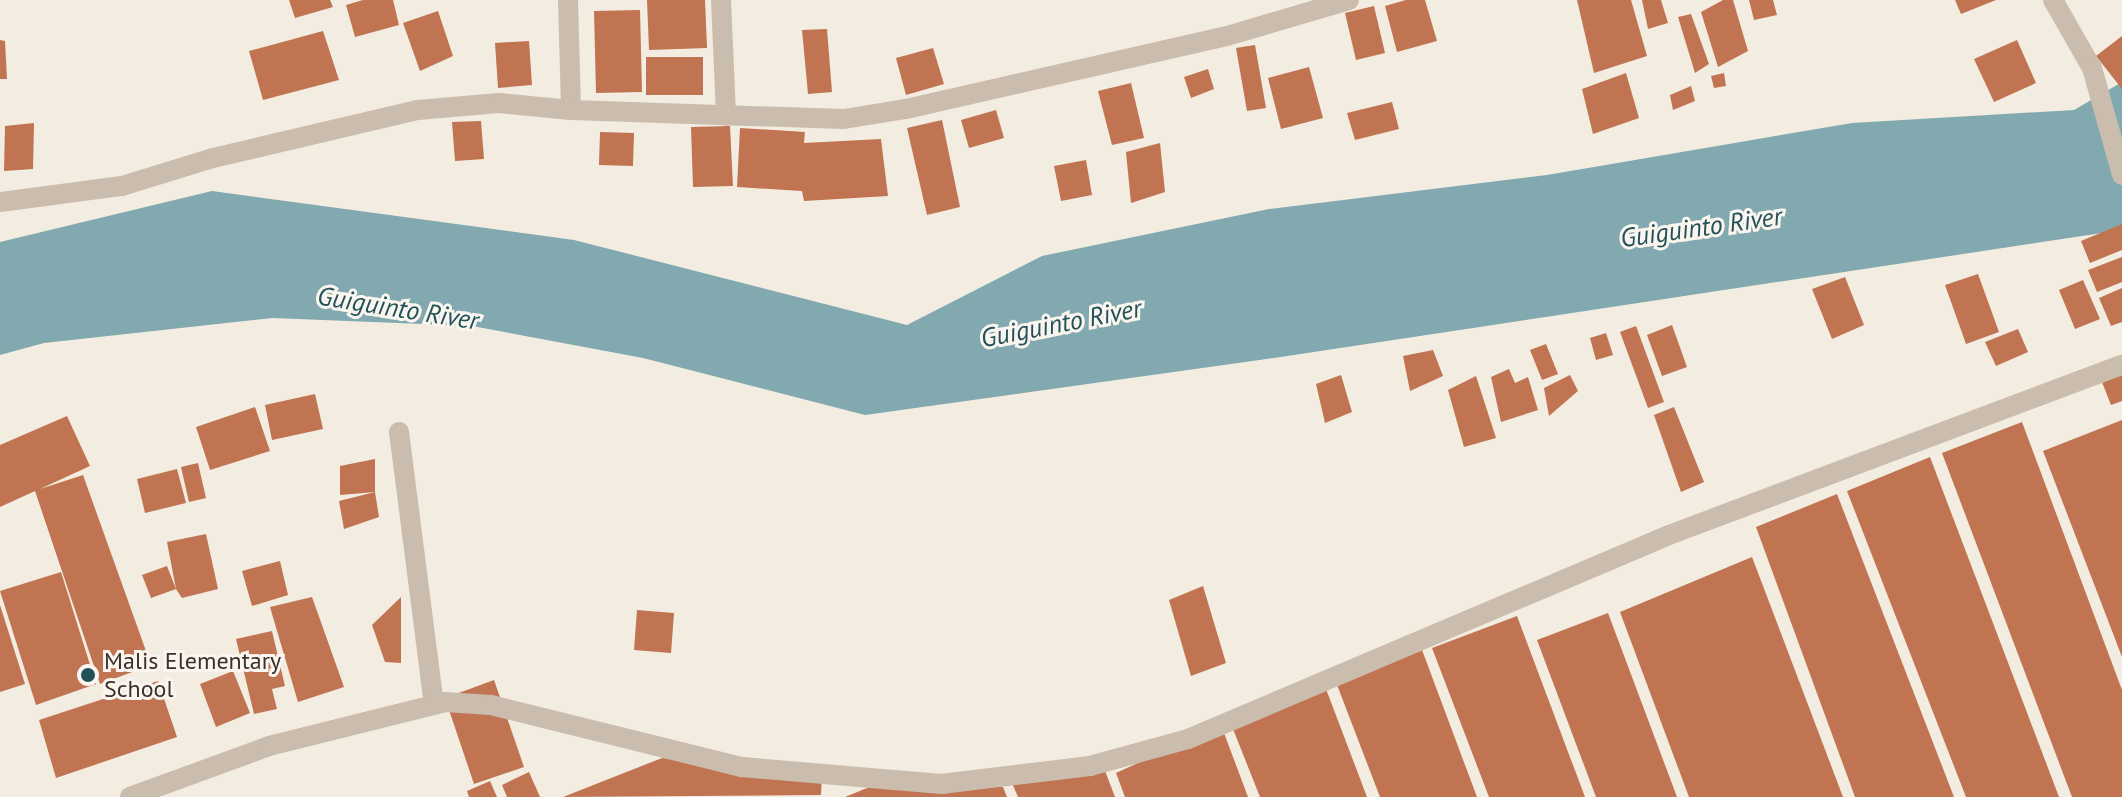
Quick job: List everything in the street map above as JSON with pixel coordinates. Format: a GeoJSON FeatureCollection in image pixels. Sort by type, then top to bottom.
{"type":"FeatureCollection","features":[{"type":"Feature","properties":{"kind":"street"},"geometry":{"type":"LineString","coordinates":[[568,0],[571,110]]}},
{"type":"Feature","properties":{"kind":"street"},"geometry":{"type":"LineString","coordinates":[[721,0],[726,116]]}},
{"type":"Feature","properties":{"kind":"street"},"geometry":{"type":"LineString","coordinates":[[2053,0],[2092,68],[2122,175]]}},
{"type":"Feature","properties":{"kind":"street"},"geometry":{"type":"LineString","coordinates":[[0,202],[122,186],[213,158],[418,110],[499,103],[571,110],[844,119],[906,109],[1227,36],[1337,1]]}},
{"type":"Feature","properties":{"kind":"street"},"geometry":{"type":"LineString","coordinates":[[130,797],[269,746],[434,705],[491,705],[742,767],[941,784],[1090,766],[1188,739],[1669,535],[2122,365]]}},
{"type":"Feature","properties":{"kind":"street"},"geometry":{"type":"LineString","coordinates":[[399,432],[434,705]]}},
{"type":"Feature","properties":{"kind":"water","name":"Guiguinto River"},"geometry":{"type":"Polygon","coordinates":[[[2122,82],[2122,230],[1274,358],[865,415],[643,358],[472,326],[273,318],[44,343],[0,355],[0,242],[212,191],[574,240],[907,325],[1042,256],[1269,209],[1547,175],[1852,123],[2074,110],[2122,82]]]}},
{"type":"Feature","properties":{"kind":"building"},"geometry":{"type":"Polygon","coordinates":[[[289,0],[330,0],[333,7],[295,18],[289,0]]]}},
{"type":"Feature","properties":{"kind":"building"},"geometry":{"type":"Polygon","coordinates":[[[363,0],[393,0],[399,25],[355,37],[346,5],[363,0]]]}},
{"type":"Feature","properties":{"kind":"building"},"geometry":{"type":"Polygon","coordinates":[[[647,0],[705,0],[707,48],[649,50],[647,0]]]}},
{"type":"Feature","properties":{"kind":"building"},"geometry":{"type":"Polygon","coordinates":[[[1406,0],[1425,0],[1437,41],[1397,52],[1385,6],[1406,0]]]}},
{"type":"Feature","properties":{"kind":"building"},"geometry":{"type":"Polygon","coordinates":[[[1577,0],[1631,0],[1647,56],[1594,73],[1577,0]]]}},
{"type":"Feature","properties":{"kind":"building"},"geometry":{"type":"Polygon","coordinates":[[[1642,0],[1661,0],[1668,23],[1648,29],[1642,0]]]}},
{"type":"Feature","properties":{"kind":"building"},"geometry":{"type":"Polygon","coordinates":[[[1723,0],[1733,0],[1748,51],[1718,67],[1701,12],[1723,0]]]}},
{"type":"Feature","properties":{"kind":"building"},"geometry":{"type":"Polygon","coordinates":[[[1749,0],[1773,0],[1777,15],[1754,20],[1749,0]]]}},
{"type":"Feature","properties":{"kind":"building"},"geometry":{"type":"Polygon","coordinates":[[[1955,0],[1996,0],[1961,14],[1955,0]]]}},
{"type":"Feature","properties":{"kind":"building"},"geometry":{"type":"Polygon","coordinates":[[[1374,6],[1385,53],[1356,60],[1345,13],[1374,6]]]}},
{"type":"Feature","properties":{"kind":"building"},"geometry":{"type":"Polygon","coordinates":[[[640,10],[642,92],[596,93],[594,11],[640,10]]]}},
{"type":"Feature","properties":{"kind":"building"},"geometry":{"type":"Polygon","coordinates":[[[438,11],[453,56],[420,71],[403,23],[438,11]]]}},
{"type":"Feature","properties":{"kind":"building"},"geometry":{"type":"Polygon","coordinates":[[[1691,14],[1709,64],[1695,73],[1678,17],[1691,14]]]}},
{"type":"Feature","properties":{"kind":"building"},"geometry":{"type":"Polygon","coordinates":[[[827,29],[832,92],[808,94],[802,30],[827,29]]]}},
{"type":"Feature","properties":{"kind":"building"},"geometry":{"type":"Polygon","coordinates":[[[323,31],[339,80],[263,100],[249,51],[323,31]]]}},
{"type":"Feature","properties":{"kind":"building"},"geometry":{"type":"Polygon","coordinates":[[[2122,36],[2122,89],[2096,56],[2122,36]]]}},
{"type":"Feature","properties":{"kind":"building"},"geometry":{"type":"Polygon","coordinates":[[[0,40],[5,41],[7,79],[0,79],[0,40]]]}},
{"type":"Feature","properties":{"kind":"building"},"geometry":{"type":"Polygon","coordinates":[[[2017,40],[2036,83],[1994,102],[1974,59],[2017,40]]]}},
{"type":"Feature","properties":{"kind":"building"},"geometry":{"type":"Polygon","coordinates":[[[529,41],[532,85],[498,88],[495,43],[529,41]]]}},
{"type":"Feature","properties":{"kind":"building"},"geometry":{"type":"Polygon","coordinates":[[[1255,45],[1266,108],[1247,111],[1236,48],[1255,45]]]}},
{"type":"Feature","properties":{"kind":"building"},"geometry":{"type":"Polygon","coordinates":[[[933,48],[944,84],[906,95],[896,58],[933,48]]]}},
{"type":"Feature","properties":{"kind":"building"},"geometry":{"type":"Polygon","coordinates":[[[646,57],[703,57],[703,95],[646,95],[646,57]]]}},
{"type":"Feature","properties":{"kind":"building"},"geometry":{"type":"Polygon","coordinates":[[[1309,67],[1323,118],[1281,129],[1268,78],[1309,67]]]}},
{"type":"Feature","properties":{"kind":"building"},"geometry":{"type":"Polygon","coordinates":[[[1208,69],[1214,89],[1191,98],[1184,77],[1208,69]]]}},
{"type":"Feature","properties":{"kind":"building"},"geometry":{"type":"Polygon","coordinates":[[[1626,73],[1639,118],[1593,134],[1582,89],[1626,73]]]}},
{"type":"Feature","properties":{"kind":"building"},"geometry":{"type":"Polygon","coordinates":[[[1724,73],[1726,86],[1714,88],[1711,76],[1724,73]]]}},
{"type":"Feature","properties":{"kind":"building"},"geometry":{"type":"Polygon","coordinates":[[[1131,83],[1144,138],[1112,145],[1098,91],[1131,83]]]}},
{"type":"Feature","properties":{"kind":"building"},"geometry":{"type":"Polygon","coordinates":[[[1691,86],[1695,101],[1673,110],[1670,95],[1691,86]]]}},
{"type":"Feature","properties":{"kind":"building"},"geometry":{"type":"Polygon","coordinates":[[[1392,102],[1399,129],[1355,140],[1347,113],[1392,102]]]}},
{"type":"Feature","properties":{"kind":"building"},"geometry":{"type":"Polygon","coordinates":[[[996,110],[1004,138],[969,148],[961,120],[996,110]]]}},
{"type":"Feature","properties":{"kind":"building"},"geometry":{"type":"Polygon","coordinates":[[[942,120],[960,207],[927,215],[907,128],[942,120]]]}},
{"type":"Feature","properties":{"kind":"building"},"geometry":{"type":"Polygon","coordinates":[[[481,121],[484,159],[455,161],[452,122],[481,121]]]}},
{"type":"Feature","properties":{"kind":"building"},"geometry":{"type":"Polygon","coordinates":[[[34,123],[33,169],[4,171],[5,126],[34,123]]]}},
{"type":"Feature","properties":{"kind":"building"},"geometry":{"type":"Polygon","coordinates":[[[730,126],[733,186],[693,187],[691,127],[730,126]]]}},
{"type":"Feature","properties":{"kind":"building"},"geometry":{"type":"Polygon","coordinates":[[[740,128],[805,132],[804,143],[881,139],[888,196],[804,201],[802,191],[737,187],[740,128]]]}},
{"type":"Feature","properties":{"kind":"building"},"geometry":{"type":"Polygon","coordinates":[[[600,132],[634,133],[633,166],[599,165],[600,132]]]}},
{"type":"Feature","properties":{"kind":"building"},"geometry":{"type":"Polygon","coordinates":[[[1160,143],[1165,192],[1131,203],[1126,152],[1160,143]]]}},
{"type":"Feature","properties":{"kind":"building"},"geometry":{"type":"Polygon","coordinates":[[[1086,160],[1092,195],[1061,201],[1054,166],[1086,160]]]}},
{"type":"Feature","properties":{"kind":"building"},"geometry":{"type":"Polygon","coordinates":[[[2122,224],[2122,250],[2090,263],[2081,241],[2122,224]]]}},
{"type":"Feature","properties":{"kind":"building"},"geometry":{"type":"Polygon","coordinates":[[[2122,257],[2122,282],[2097,292],[2088,270],[2122,257]]]}},
{"type":"Feature","properties":{"kind":"building"},"geometry":{"type":"Polygon","coordinates":[[[1978,274],[1999,332],[1966,344],[1945,285],[1978,274]]]}},
{"type":"Feature","properties":{"kind":"building"},"geometry":{"type":"Polygon","coordinates":[[[1845,277],[1864,325],[1832,339],[1812,289],[1845,277]]]}},
{"type":"Feature","properties":{"kind":"building"},"geometry":{"type":"Polygon","coordinates":[[[2083,280],[2100,319],[2075,329],[2059,290],[2083,280]]]}},
{"type":"Feature","properties":{"kind":"building"},"geometry":{"type":"Polygon","coordinates":[[[2122,288],[2122,322],[2111,326],[2099,298],[2122,288]]]}},
{"type":"Feature","properties":{"kind":"building"},"geometry":{"type":"Polygon","coordinates":[[[1672,325],[1687,367],[1662,376],[1647,335],[1672,325]]]}},
{"type":"Feature","properties":{"kind":"building"},"geometry":{"type":"Polygon","coordinates":[[[1636,326],[1664,402],[1648,408],[1620,332],[1636,326]]]}},
{"type":"Feature","properties":{"kind":"building"},"geometry":{"type":"Polygon","coordinates":[[[2018,329],[2028,352],[1996,366],[1985,342],[2018,329]]]}},
{"type":"Feature","properties":{"kind":"building"},"geometry":{"type":"Polygon","coordinates":[[[1606,333],[1613,355],[1596,360],[1590,338],[1606,333]]]}},
{"type":"Feature","properties":{"kind":"building"},"geometry":{"type":"Polygon","coordinates":[[[1546,344],[1558,374],[1542,380],[1530,350],[1546,344]]]}},
{"type":"Feature","properties":{"kind":"building"},"geometry":{"type":"Polygon","coordinates":[[[1433,350],[1443,376],[1410,391],[1403,356],[1433,350]]]}},
{"type":"Feature","properties":{"kind":"building"},"geometry":{"type":"Polygon","coordinates":[[[1509,369],[1515,383],[1528,377],[1538,410],[1501,422],[1491,377],[1509,369]]]}},
{"type":"Feature","properties":{"kind":"building"},"geometry":{"type":"Polygon","coordinates":[[[2122,369],[2122,401],[2111,405],[2100,377],[2122,369]]]}},
{"type":"Feature","properties":{"kind":"building"},"geometry":{"type":"Polygon","coordinates":[[[1341,375],[1352,412],[1325,423],[1316,384],[1341,375]]]}},
{"type":"Feature","properties":{"kind":"building"},"geometry":{"type":"Polygon","coordinates":[[[1570,375],[1578,391],[1549,416],[1544,388],[1570,375]]]}},
{"type":"Feature","properties":{"kind":"building"},"geometry":{"type":"Polygon","coordinates":[[[1476,376],[1496,438],[1464,447],[1448,390],[1476,376]]]}},
{"type":"Feature","properties":{"kind":"building"},"geometry":{"type":"Polygon","coordinates":[[[315,394],[323,429],[272,440],[265,405],[315,394]]]}},
{"type":"Feature","properties":{"kind":"building"},"geometry":{"type":"Polygon","coordinates":[[[255,407],[270,451],[210,470],[196,427],[255,407]]]}},
{"type":"Feature","properties":{"kind":"building"},"geometry":{"type":"Polygon","coordinates":[[[1674,407],[1704,482],[1681,492],[1654,415],[1674,407]]]}},
{"type":"Feature","properties":{"kind":"building"},"geometry":{"type":"Polygon","coordinates":[[[67,416],[90,466],[40,489],[83,475],[151,665],[100,684],[35,491],[0,507],[0,445],[67,416]]]}},
{"type":"Feature","properties":{"kind":"building"},"geometry":{"type":"Polygon","coordinates":[[[2122,420],[2122,657],[2043,451],[2122,420]]]}},
{"type":"Feature","properties":{"kind":"building"},"geometry":{"type":"Polygon","coordinates":[[[2022,422],[2122,690],[2122,797],[2072,797],[1942,453],[2022,422]]]}},
{"type":"Feature","properties":{"kind":"building"},"geometry":{"type":"Polygon","coordinates":[[[1930,457],[2059,797],[1966,797],[1847,491],[1930,457]]]}},
{"type":"Feature","properties":{"kind":"building"},"geometry":{"type":"Polygon","coordinates":[[[375,459],[375,492],[340,495],[340,466],[375,459]]]}},
{"type":"Feature","properties":{"kind":"building"},"geometry":{"type":"Polygon","coordinates":[[[198,463],[206,498],[189,502],[181,467],[198,463]]]}},
{"type":"Feature","properties":{"kind":"building"},"geometry":{"type":"Polygon","coordinates":[[[177,469],[186,503],[145,513],[137,479],[177,469]]]}},
{"type":"Feature","properties":{"kind":"building"},"geometry":{"type":"Polygon","coordinates":[[[375,492],[379,517],[344,529],[339,501],[375,492]]]}},
{"type":"Feature","properties":{"kind":"building"},"geometry":{"type":"Polygon","coordinates":[[[1837,494],[1954,797],[1855,797],[1756,527],[1837,494]]]}},
{"type":"Feature","properties":{"kind":"building"},"geometry":{"type":"Polygon","coordinates":[[[206,534],[218,589],[182,598],[176,589],[167,542],[206,534]]]}},
{"type":"Feature","properties":{"kind":"building"},"geometry":{"type":"Polygon","coordinates":[[[1752,557],[1843,797],[1689,797],[1620,612],[1752,557]]]}},
{"type":"Feature","properties":{"kind":"building"},"geometry":{"type":"Polygon","coordinates":[[[280,561],[288,595],[252,606],[242,571],[280,561]]]}},
{"type":"Feature","properties":{"kind":"building"},"geometry":{"type":"Polygon","coordinates":[[[167,566],[176,589],[151,598],[142,575],[167,566]]]}},
{"type":"Feature","properties":{"kind":"building"},"geometry":{"type":"Polygon","coordinates":[[[61,572],[96,684],[36,705],[0,591],[61,572]]]}},
{"type":"Feature","properties":{"kind":"building"},"geometry":{"type":"Polygon","coordinates":[[[1203,586],[1226,663],[1191,676],[1169,600],[1203,586]]]}},
{"type":"Feature","properties":{"kind":"building"},"geometry":{"type":"Polygon","coordinates":[[[312,597],[344,687],[298,702],[270,607],[312,597]]]}},
{"type":"Feature","properties":{"kind":"building"},"geometry":{"type":"Polygon","coordinates":[[[401,597],[401,663],[385,662],[372,625],[401,597]]]}},
{"type":"Feature","properties":{"kind":"building"},"geometry":{"type":"Polygon","coordinates":[[[0,605],[25,684],[0,692],[0,605]]]}},
{"type":"Feature","properties":{"kind":"building"},"geometry":{"type":"Polygon","coordinates":[[[637,610],[674,613],[671,653],[634,650],[637,610]]]}},
{"type":"Feature","properties":{"kind":"building"},"geometry":{"type":"Polygon","coordinates":[[[1608,613],[1677,797],[1596,797],[1537,640],[1608,613]]]}},
{"type":"Feature","properties":{"kind":"building"},"geometry":{"type":"Polygon","coordinates":[[[1517,616],[1585,797],[1489,797],[1432,648],[1517,616]]]}},
{"type":"Feature","properties":{"kind":"building"},"geometry":{"type":"Polygon","coordinates":[[[272,631],[285,686],[272,689],[277,709],[254,714],[236,639],[272,631]]]}},
{"type":"Feature","properties":{"kind":"building"},"geometry":{"type":"Polygon","coordinates":[[[1422,650],[1477,797],[1380,797],[1334,677],[1422,650]]]}},
{"type":"Feature","properties":{"kind":"building"},"geometry":{"type":"Polygon","coordinates":[[[233,671],[250,713],[216,727],[200,684],[233,671]]]}},
{"type":"Feature","properties":{"kind":"building"},"geometry":{"type":"Polygon","coordinates":[[[494,680],[524,767],[474,784],[445,698],[494,680]]]}},
{"type":"Feature","properties":{"kind":"building"},"geometry":{"type":"Polygon","coordinates":[[[158,681],[177,737],[56,778],[39,720],[158,681]]]}},
{"type":"Feature","properties":{"kind":"building"},"geometry":{"type":"Polygon","coordinates":[[[1326,689],[1367,797],[1260,797],[1233,729],[1326,689]]]}},
{"type":"Feature","properties":{"kind":"building"},"geometry":{"type":"Polygon","coordinates":[[[1221,725],[1248,797],[1125,797],[1116,773],[1221,725]]]}},
{"type":"Feature","properties":{"kind":"building"},"geometry":{"type":"Polygon","coordinates":[[[662,758],[822,774],[821,795],[563,797],[662,758]]]}},
{"type":"Feature","properties":{"kind":"building"},"geometry":{"type":"Polygon","coordinates":[[[1102,763],[1115,797],[1018,797],[1009,776],[1102,763]]]}},
{"type":"Feature","properties":{"kind":"building"},"geometry":{"type":"Polygon","coordinates":[[[529,772],[540,797],[507,797],[502,785],[529,772]]]}},
{"type":"Feature","properties":{"kind":"building"},"geometry":{"type":"Polygon","coordinates":[[[490,781],[497,797],[469,797],[467,791],[490,781]]]}},
{"type":"Feature","properties":{"kind":"building"},"geometry":{"type":"Polygon","coordinates":[[[872,786],[1003,787],[1007,797],[845,797],[872,786]]]}},
{"type":"Feature","properties":{"kind":"place","name":"Malis Elementary School"},"geometry":{"type":"Point","coordinates":[88,675]}}]}
